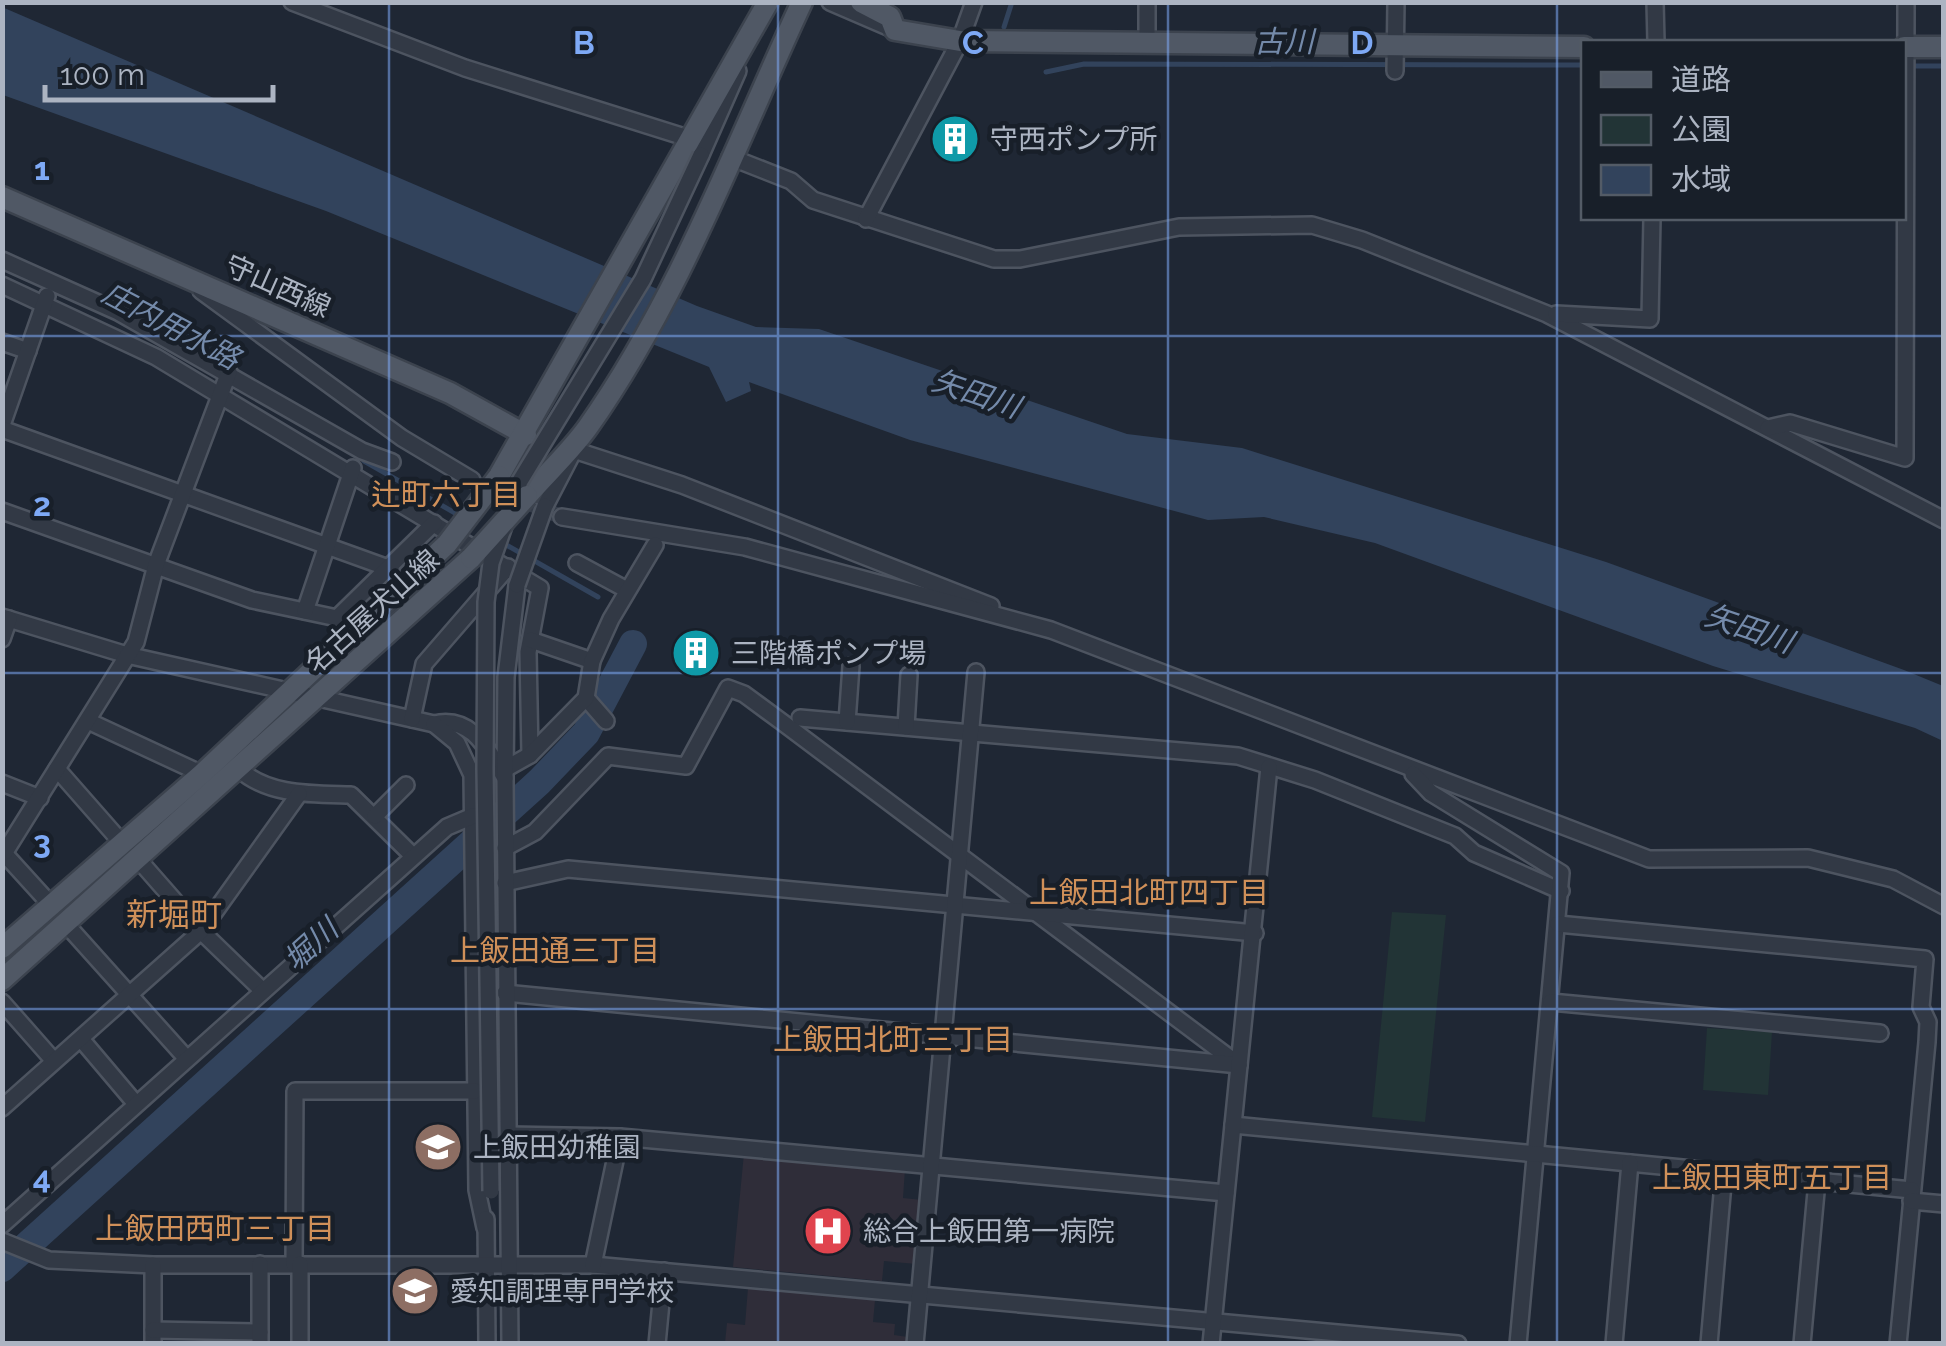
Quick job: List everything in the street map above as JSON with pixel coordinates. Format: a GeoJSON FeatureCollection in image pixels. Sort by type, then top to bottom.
{"type":"FeatureCollection","features":[{"type":"Feature","properties":{"kind":"main road","name":"名古屋犬山線"},"geometry":{"type":"LineString","coordinates":[[2,980],[64,923],[202,774],[447,544],[499,476],[530,427],[692,148],[768,2]]}},
{"type":"Feature","properties":{"kind":"main road","name":"名古屋犬山線"},"geometry":{"type":"LineString","coordinates":[[2,948],[51,906],[238,768],[536,501],[581,437],[672,289],[802,2]]}},
{"type":"Feature","properties":{"kind":"main road"},"geometry":{"type":"LineString","coordinates":[[860,2],[890,16],[894,30],[960,41],[1147,43],[1395,58],[1581,46]]}},
{"type":"Feature","properties":{"kind":"main road"},"geometry":{"type":"LineString","coordinates":[[1906,56],[1944,46]]}},
{"type":"Feature","properties":{"kind":"main road","name":"守山西線"},"geometry":{"type":"LineString","coordinates":[[2,197],[168,266],[530,427]]}},
{"type":"Feature","properties":{"kind":"street"},"geometry":{"type":"LineString","coordinates":[[292,2],[464,68],[692,148],[643,278],[520,481],[492,563],[486,602],[491,1191],[485,1228],[486,1344]]}},
{"type":"Feature","properties":{"kind":"street"},"geometry":{"type":"LineString","coordinates":[[830,2],[894,30]]}},
{"type":"Feature","properties":{"kind":"street"},"geometry":{"type":"LineString","coordinates":[[866,220],[960,41],[974,2]]}},
{"type":"Feature","properties":{"kind":"street"},"geometry":{"type":"LineString","coordinates":[[1147,2],[1147,43]]}},
{"type":"Feature","properties":{"kind":"street"},"geometry":{"type":"LineString","coordinates":[[1395,58],[1396,2]]}},
{"type":"Feature","properties":{"kind":"street"},"geometry":{"type":"LineString","coordinates":[[1655,2],[1656,40]]}},
{"type":"Feature","properties":{"kind":"street"},"geometry":{"type":"LineString","coordinates":[[1906,2],[1906,56]]}},
{"type":"Feature","properties":{"kind":"street"},"geometry":{"type":"LineString","coordinates":[[729,160],[791,181],[812,200],[994,259],[1020,259],[1180,227],[1312,225],[1362,240],[1548,314],[1944,520]]}},
{"type":"Feature","properties":{"kind":"street"},"geometry":{"type":"LineString","coordinates":[[1548,314],[1650,319],[1652,220]]}},
{"type":"Feature","properties":{"kind":"street"},"geometry":{"type":"LineString","coordinates":[[1768,428],[1790,423],[1905,458],[1906,220]]}},
{"type":"Feature","properties":{"kind":"street"},"geometry":{"type":"LineString","coordinates":[[2,260],[53,279],[229,372],[434,523],[540,588],[532,640],[530,755]]}},
{"type":"Feature","properties":{"kind":"street"},"geometry":{"type":"LineString","coordinates":[[168,266],[402,438],[472,480]]}},
{"type":"Feature","properties":{"kind":"street"},"geometry":{"type":"LineString","coordinates":[[53,279],[2,427],[390,569]]}},
{"type":"Feature","properties":{"kind":"street"},"geometry":{"type":"LineString","coordinates":[[2,285],[46,302],[356,464],[392,462]]}},
{"type":"Feature","properties":{"kind":"street"},"geometry":{"type":"LineString","coordinates":[[2,342],[28,351]]}},
{"type":"Feature","properties":{"kind":"street"},"geometry":{"type":"LineString","coordinates":[[51,906],[4,852],[136,642],[156,565],[229,372]]}},
{"type":"Feature","properties":{"kind":"street"},"geometry":{"type":"LineString","coordinates":[[581,437],[682,485],[1051,630],[1186,678],[1411,771],[1648,859],[1808,858],[1893,879],[1944,906]]}},
{"type":"Feature","properties":{"kind":"street"},"geometry":{"type":"LineString","coordinates":[[305,611],[356,464]]}},
{"type":"Feature","properties":{"kind":"street"},"geometry":{"type":"LineString","coordinates":[[510,1344],[506,677],[517,585],[536,501]]}},
{"type":"Feature","properties":{"kind":"street"},"geometry":{"type":"LineString","coordinates":[[2,511],[252,600],[337,618],[434,523]]}},
{"type":"Feature","properties":{"kind":"street"},"geometry":{"type":"LineString","coordinates":[[562,517],[745,547],[1051,630]]}},
{"type":"Feature","properties":{"kind":"street"},"geometry":{"type":"LineString","coordinates":[[506,780],[588,701],[592,661],[655,545]]}},
{"type":"Feature","properties":{"kind":"street"},"geometry":{"type":"LineString","coordinates":[[577,563],[628,590]]}},
{"type":"Feature","properties":{"kind":"street"},"geometry":{"type":"LineString","coordinates":[[412,719],[424,664],[508,567]]}},
{"type":"Feature","properties":{"kind":"street"},"geometry":{"type":"LineString","coordinates":[[2,639],[6,618],[127,655],[316,699],[434,724],[462,726],[480,736],[506,780]]}},
{"type":"Feature","properties":{"kind":"street"},"geometry":{"type":"LineString","coordinates":[[532,640],[592,661]]}},
{"type":"Feature","properties":{"kind":"street"},"geometry":{"type":"LineString","coordinates":[[847,722],[851,666]]}},
{"type":"Feature","properties":{"kind":"street"},"geometry":{"type":"LineString","coordinates":[[916,1344],[976,672]]}},
{"type":"Feature","properties":{"kind":"street"},"geometry":{"type":"LineString","coordinates":[[906,727],[910,675]]}},
{"type":"Feature","properties":{"kind":"street"},"geometry":{"type":"LineString","coordinates":[[505,844],[536,832],[608,756],[686,766],[728,688],[744,694],[1238,1065]]}},
{"type":"Feature","properties":{"kind":"street"},"geometry":{"type":"LineString","coordinates":[[588,701],[606,722]]}},
{"type":"Feature","properties":{"kind":"street"},"geometry":{"type":"LineString","coordinates":[[800,718],[1238,756],[1315,780],[1455,836],[1474,853],[1561,891]]}},
{"type":"Feature","properties":{"kind":"street"},"geometry":{"type":"LineString","coordinates":[[88,721],[202,774]]}},
{"type":"Feature","properties":{"kind":"street"},"geometry":{"type":"LineString","coordinates":[[434,724],[466,756],[472,775],[477,1190],[485,1228]]}},
{"type":"Feature","properties":{"kind":"street"},"geometry":{"type":"LineString","coordinates":[[238,768],[252,781],[299,794],[351,795],[413,856]]}},
{"type":"Feature","properties":{"kind":"street"},"geometry":{"type":"LineString","coordinates":[[1211,1344],[1269,768]]}},
{"type":"Feature","properties":{"kind":"street"},"geometry":{"type":"LineString","coordinates":[[58,769],[201,932],[263,991]]}},
{"type":"Feature","properties":{"kind":"street"},"geometry":{"type":"LineString","coordinates":[[1411,771],[1431,793],[1561,873],[1518,1344]]}},
{"type":"Feature","properties":{"kind":"street"},"geometry":{"type":"LineString","coordinates":[[2,783],[40,798]]}},
{"type":"Feature","properties":{"kind":"street"},"geometry":{"type":"LineString","coordinates":[[375,816],[406,784]]}},
{"type":"Feature","properties":{"kind":"street"},"geometry":{"type":"LineString","coordinates":[[2,1108],[201,932],[299,794]]}},
{"type":"Feature","properties":{"kind":"street"},"geometry":{"type":"LineString","coordinates":[[2,1225],[447,826],[473,824]]}},
{"type":"Feature","properties":{"kind":"street"},"geometry":{"type":"LineString","coordinates":[[505,883],[568,869],[1254,933]]}},
{"type":"Feature","properties":{"kind":"street"},"geometry":{"type":"LineString","coordinates":[[64,923],[188,1060]]}},
{"type":"Feature","properties":{"kind":"street"},"geometry":{"type":"LineString","coordinates":[[1558,924],[1925,959],[1921,1006],[1936,1023],[1911,1196],[1898,1344]]}},
{"type":"Feature","properties":{"kind":"street"},"geometry":{"type":"LineString","coordinates":[[506,993],[1238,1065]]}},
{"type":"Feature","properties":{"kind":"street"},"geometry":{"type":"LineString","coordinates":[[2,1002],[54,1062]]}},
{"type":"Feature","properties":{"kind":"street"},"geometry":{"type":"LineString","coordinates":[[1551,1002],[1880,1033]]}},
{"type":"Feature","properties":{"kind":"street"},"geometry":{"type":"LineString","coordinates":[[80,1039],[136,1104]]}},
{"type":"Feature","properties":{"kind":"street"},"geometry":{"type":"LineString","coordinates":[[300,1344],[295,1091],[475,1091]]}},
{"type":"Feature","properties":{"kind":"street"},"geometry":{"type":"LineString","coordinates":[[1233,1125],[1817,1181],[1944,1204]]}},
{"type":"Feature","properties":{"kind":"street"},"geometry":{"type":"LineString","coordinates":[[509,1134],[620,1137],[1226,1194]]}},
{"type":"Feature","properties":{"kind":"street"},"geometry":{"type":"LineString","coordinates":[[594,1264],[620,1137]]}},
{"type":"Feature","properties":{"kind":"street"},"geometry":{"type":"LineString","coordinates":[[1614,1344],[1630,1163]]}},
{"type":"Feature","properties":{"kind":"street"},"geometry":{"type":"LineString","coordinates":[[1709,1344],[1724,1172]]}},
{"type":"Feature","properties":{"kind":"street"},"geometry":{"type":"LineString","coordinates":[[1802,1344],[1817,1181]]}},
{"type":"Feature","properties":{"kind":"street"},"geometry":{"type":"LineString","coordinates":[[4,1242],[44,1258],[152,1265],[594,1264],[1458,1344]]}},
{"type":"Feature","properties":{"kind":"street"},"geometry":{"type":"LineString","coordinates":[[152,1265],[153,1337],[260,1338],[260,1264]]}},
{"type":"Feature","properties":{"kind":"street"},"geometry":{"type":"LineString","coordinates":[[658,1344],[664,1271]]}},
{"type":"Feature","properties":{"kind":"shaded area","name":"総合上飯田第一病院"},"geometry":{"type":"Polygon","coordinates":[[[744,1153],[905,1169],[903,1198],[922,1200],[916,1264],[884,1261],[882,1281],[733,1267],[744,1153]]]}},
{"type":"Feature","properties":{"kind":"shaded area","name":"総合上飯田第一病院"},"geometry":{"type":"Polygon","coordinates":[[[748,1288],[875,1300],[873,1322],[895,1324],[894,1335],[908,1337],[907,1343],[725,1343],[727,1323],[745,1325],[748,1288]]]}},
{"type":"Feature","properties":{"kind":"green space"},"geometry":{"type":"Polygon","coordinates":[[[1392,912],[1446,915],[1425,1122],[1372,1117],[1392,912]]]}},
{"type":"Feature","properties":{"kind":"green space"},"geometry":{"type":"Polygon","coordinates":[[[1707,1028],[1772,1032],[1768,1095],[1703,1090],[1707,1028]]]}},
{"type":"Feature","properties":{"kind":"water","name":"矢田川"},"geometry":{"type":"Polygon","coordinates":[[[2,7],[697,306],[756,327],[819,329],[1127,434],[1242,448],[1606,562],[1904,670],[1943,686],[1943,741],[1915,728],[1713,666],[1375,543],[1264,517],[1208,520],[910,440],[749,382],[751,391],[726,402],[709,367],[326,211],[3,95],[2,7]]]}},
{"type":"Feature","properties":{"kind":"waterway"},"geometry":{"type":"LineString","coordinates":[[1004,27],[1012,2]]}},
{"type":"Feature","properties":{"kind":"waterway","name":"古川"},"geometry":{"type":"LineString","coordinates":[[1046,72],[1084,64],[1581,65]]}},
{"type":"Feature","properties":{"kind":"waterway","name":"古川"},"geometry":{"type":"LineString","coordinates":[[1907,66],[1944,66]]}},
{"type":"Feature","properties":{"kind":"waterway","name":"庄内用水路"},"geometry":{"type":"LineString","coordinates":[[364,461],[462,517]]}},
{"type":"Feature","properties":{"kind":"waterway","name":"庄内用水路"},"geometry":{"type":"LineString","coordinates":[[501,542],[598,597]]}},
{"type":"Feature","properties":{"kind":"waterway","name":"堀川"},"geometry":{"type":"LineString","coordinates":[[2,1268],[539,782],[586,733],[633,644]]}},
{"type":"Feature","properties":{"kind":"tunnel"},"geometry":{"type":"LineString","coordinates":[[482,484],[562,517]]}},
{"type":"Feature","properties":{"kind":"place","name":"守西ポンプ所"},"geometry":{"type":"Point","coordinates":[955,139]}},
{"type":"Feature","properties":{"kind":"place","name":"三階橋ポンプ場"},"geometry":{"type":"Point","coordinates":[696,653]}},
{"type":"Feature","properties":{"kind":"place","name":"上飯田幼稚園"},"geometry":{"type":"Point","coordinates":[438,1147]}},
{"type":"Feature","properties":{"kind":"place","name":"総合上飯田第一病院"},"geometry":{"type":"Point","coordinates":[828,1231]}},
{"type":"Feature","properties":{"kind":"place","name":"愛知調理専門学校"},"geometry":{"type":"Point","coordinates":[415,1291]}},
{"type":"Feature","properties":{"kind":"district","name":"辻町六丁目"},"geometry":{"type":"Point","coordinates":[446,495]}},
{"type":"Feature","properties":{"kind":"district","name":"上飯田北町四丁目"},"geometry":{"type":"Point","coordinates":[1149,893]}},
{"type":"Feature","properties":{"kind":"district","name":"新堀町"},"geometry":{"type":"Point","coordinates":[174,915]}},
{"type":"Feature","properties":{"kind":"district","name":"上飯田通三丁目"},"geometry":{"type":"Point","coordinates":[555,951]}},
{"type":"Feature","properties":{"kind":"district","name":"上飯田北町三丁目"},"geometry":{"type":"Point","coordinates":[893,1040]}},
{"type":"Feature","properties":{"kind":"district","name":"上飯田東町五丁目"},"geometry":{"type":"Point","coordinates":[1772,1178]}},
{"type":"Feature","properties":{"kind":"district","name":"上飯田西町三丁目"},"geometry":{"type":"Point","coordinates":[215,1229]}}]}
